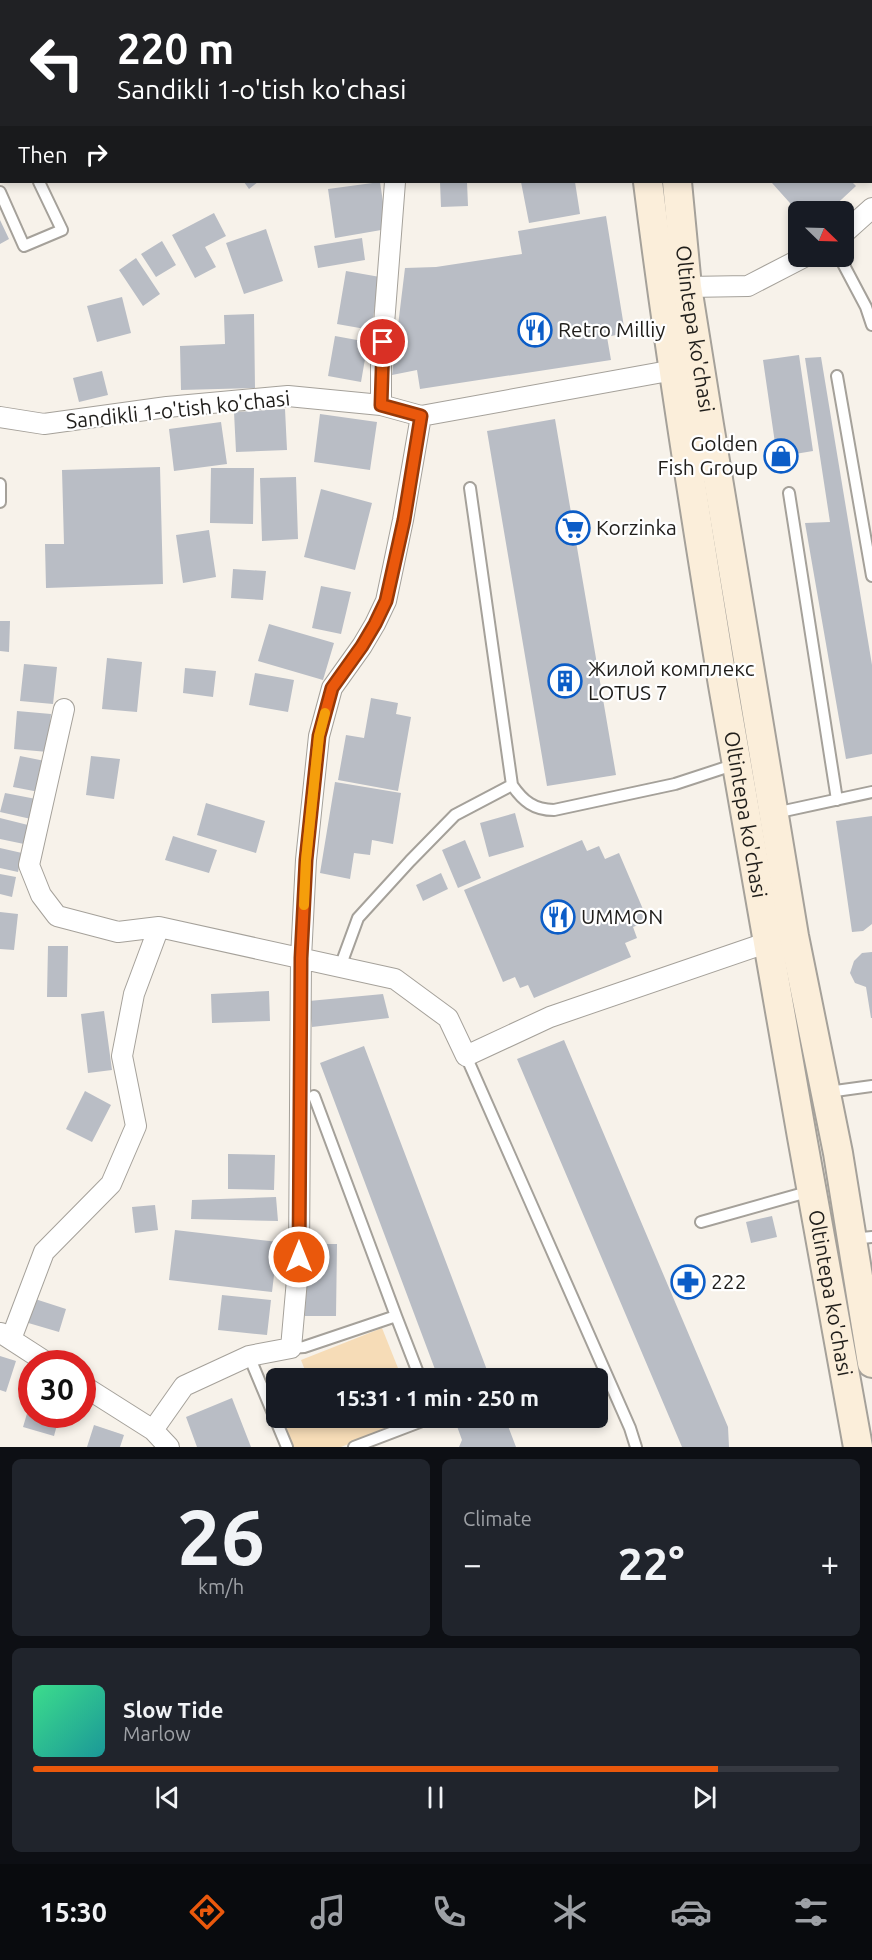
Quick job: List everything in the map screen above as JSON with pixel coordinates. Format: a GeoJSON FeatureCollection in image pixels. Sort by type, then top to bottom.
{"type":"FeatureCollection","features":[{"type":"Feature","properties":{"kind":"street"},"geometry":{"type":"LineString","coordinates":[[381,405],[381,363],[395,183]]}},
{"type":"Feature","properties":{"kind":"street","name":"Oltintepa ko'chasi"},"geometry":{"type":"LineString","coordinates":[[648,183],[674,287],[760,816],[766,942],[858,1447]]}},
{"type":"Feature","properties":{"kind":"street","name":"Oltintepa ko'chasi"},"geometry":{"type":"LineString","coordinates":[[676,183],[674,370],[685,453],[736,764],[760,816],[794,936],[827,1092],[862,1238],[872,1363]]}},
{"type":"Feature","properties":{"kind":"street"},"geometry":{"type":"LineString","coordinates":[[854,224],[872,208]]}},
{"type":"Feature","properties":{"kind":"street"},"geometry":{"type":"LineString","coordinates":[[674,287],[748,286],[788,265]]}},
{"type":"Feature","properties":{"kind":"street","name":"Sandikli 1-o'tish ko'chasi"},"geometry":{"type":"LineString","coordinates":[[0,417],[45,424],[166,406],[288,396],[381,405],[421,416],[674,370]]}},
{"type":"Feature","properties":{"kind":"street"},"geometry":{"type":"LineString","coordinates":[[153,1430],[184,1386],[249,1356],[291,1348],[299,1257],[301,958],[306,860],[319,736],[332,688],[362,646],[386,601],[404,520],[421,416]]}},
{"type":"Feature","properties":{"kind":"street"},"geometry":{"type":"LineString","coordinates":[[64,709],[29,865],[41,895],[57,916],[118,932],[159,927],[395,980],[448,1018],[466,1056],[550,1017],[766,942],[794,936]]}},
{"type":"Feature","properties":{"kind":"street"},"geometry":{"type":"LineString","coordinates":[[29,1350],[6,1335],[44,1252],[111,1184],[136,1126],[122,1056],[134,994],[159,927]]}},
{"type":"Feature","properties":{"kind":"street"},"geometry":{"type":"LineString","coordinates":[[794,1098],[827,1092]]}},
{"type":"Feature","properties":{"kind":"street"},"geometry":{"type":"LineString","coordinates":[[96,1394],[153,1430],[169,1447]]}},
{"type":"Feature","properties":{"kind":"lane"},"geometry":{"type":"LineString","coordinates":[[0,192],[24,246],[62,230],[39,183]]}},
{"type":"Feature","properties":{"kind":"lane"},"geometry":{"type":"LineString","coordinates":[[845,267],[866,307],[872,325]]}},
{"type":"Feature","properties":{"kind":"lane"},"geometry":{"type":"LineString","coordinates":[[837,376],[872,576]]}},
{"type":"Feature","properties":{"kind":"lane"},"geometry":{"type":"LineString","coordinates":[[0,484],[0,502]]}},
{"type":"Feature","properties":{"kind":"lane"},"geometry":{"type":"LineString","coordinates":[[470,488],[512,785],[520,797],[541,810],[554,810],[675,784],[736,764]]}},
{"type":"Feature","properties":{"kind":"lane"},"geometry":{"type":"LineString","coordinates":[[789,493],[837,800]]}},
{"type":"Feature","properties":{"kind":"lane"},"geometry":{"type":"LineString","coordinates":[[340,967],[358,918],[410,861],[455,815],[512,785]]}},
{"type":"Feature","properties":{"kind":"lane"},"geometry":{"type":"LineString","coordinates":[[760,816],[872,792]]}},
{"type":"Feature","properties":{"kind":"lane"},"geometry":{"type":"LineString","coordinates":[[466,1056],[630,1428],[636,1447]]}},
{"type":"Feature","properties":{"kind":"lane"},"geometry":{"type":"LineString","coordinates":[[827,1092],[872,1086]]}},
{"type":"Feature","properties":{"kind":"lane"},"geometry":{"type":"LineString","coordinates":[[314,1096],[416,1368]]}},
{"type":"Feature","properties":{"kind":"lane"},"geometry":{"type":"LineString","coordinates":[[701,1222],[812,1191]]}},
{"type":"Feature","properties":{"kind":"lane"},"geometry":{"type":"LineString","coordinates":[[291,1348],[304,1347],[396,1316]]}},
{"type":"Feature","properties":{"kind":"lane"},"geometry":{"type":"LineString","coordinates":[[249,1356],[286,1447]]}},
{"type":"Feature","properties":{"kind":"lane"},"geometry":{"type":"LineString","coordinates":[[354,1447],[404,1428]]}},
{"type":"Feature","properties":{"kind":"shaded area"},"geometry":{"type":"Polygon","coordinates":[[[382,1328],[398,1368],[304,1368],[301,1360],[382,1328]]]}},
{"type":"Feature","properties":{"kind":"shaded area"},"geometry":{"type":"Polygon","coordinates":[[[284,1428],[389,1428],[341,1447],[293,1447],[284,1428]]]}},
{"type":"Feature","properties":{"kind":"building"},"geometry":{"type":"Polygon","coordinates":[[[245,183],[257,183],[249,189],[245,183]]]}},
{"type":"Feature","properties":{"kind":"building"},"geometry":{"type":"Polygon","coordinates":[[[380,183],[387,229],[335,238],[328,189],[380,183]]]}},
{"type":"Feature","properties":{"kind":"building"},"geometry":{"type":"Polygon","coordinates":[[[440,183],[467,183],[468,206],[441,207],[440,183]]]}},
{"type":"Feature","properties":{"kind":"building"},"geometry":{"type":"Polygon","coordinates":[[[521,183],[575,183],[580,214],[529,223],[521,183]]]}},
{"type":"Feature","properties":{"kind":"building"},"geometry":{"type":"Polygon","coordinates":[[[772,183],[853,183],[856,186],[840,201],[788,201],[772,183]]]}},
{"type":"Feature","properties":{"kind":"building"},"geometry":{"type":"Polygon","coordinates":[[[214,213],[226,236],[205,247],[216,267],[195,278],[172,235],[214,213]]]}},
{"type":"Feature","properties":{"kind":"building"},"geometry":{"type":"Polygon","coordinates":[[[606,216],[625,333],[607,337],[611,360],[420,389],[417,370],[392,375],[405,268],[436,267],[522,254],[518,231],[606,216]]]}},
{"type":"Feature","properties":{"kind":"building"},"geometry":{"type":"Polygon","coordinates":[[[0,220],[9,239],[0,244],[0,220]]]}},
{"type":"Feature","properties":{"kind":"building"},"geometry":{"type":"Polygon","coordinates":[[[266,229],[283,281],[244,294],[226,243],[266,229]]]}},
{"type":"Feature","properties":{"kind":"building"},"geometry":{"type":"Polygon","coordinates":[[[362,238],[365,260],[318,268],[314,246],[362,238]]]}},
{"type":"Feature","properties":{"kind":"building"},"geometry":{"type":"Polygon","coordinates":[[[162,241],[176,265],[156,277],[141,254],[162,241]]]}},
{"type":"Feature","properties":{"kind":"building"},"geometry":{"type":"Polygon","coordinates":[[[136,258],[160,294],[143,306],[119,270],[136,258]]]}},
{"type":"Feature","properties":{"kind":"building"},"geometry":{"type":"Polygon","coordinates":[[[346,271],[380,277],[371,330],[337,324],[346,271]]]}},
{"type":"Feature","properties":{"kind":"building"},"geometry":{"type":"Polygon","coordinates":[[[122,297],[131,333],[97,342],[87,306],[122,297]]]}},
{"type":"Feature","properties":{"kind":"building"},"geometry":{"type":"Polygon","coordinates":[[[254,314],[255,388],[181,390],[180,346],[225,344],[224,315],[254,314]]]}},
{"type":"Feature","properties":{"kind":"building"},"geometry":{"type":"Polygon","coordinates":[[[335,336],[368,342],[361,382],[328,376],[335,336]]]}},
{"type":"Feature","properties":{"kind":"building"},"geometry":{"type":"Polygon","coordinates":[[[799,355],[813,451],[777,457],[763,360],[799,355]]]}},
{"type":"Feature","properties":{"kind":"building"},"geometry":{"type":"Polygon","coordinates":[[[821,357],[872,665],[872,754],[846,759],[805,523],[830,522],[805,358],[821,357]]]}},
{"type":"Feature","properties":{"kind":"building"},"geometry":{"type":"Polygon","coordinates":[[[102,371],[108,395],[79,402],[73,378],[102,371]]]}},
{"type":"Feature","properties":{"kind":"building"},"geometry":{"type":"Polygon","coordinates":[[[285,409],[287,450],[236,452],[234,412],[285,409]]]}},
{"type":"Feature","properties":{"kind":"building"},"geometry":{"type":"Polygon","coordinates":[[[320,414],[377,422],[370,470],[314,462],[320,414]]]}},
{"type":"Feature","properties":{"kind":"building","name":"Жилой комплекс LOTUS 7"},"geometry":{"type":"Polygon","coordinates":[[[555,419],[616,775],[547,786],[487,431],[555,419]]]}},
{"type":"Feature","properties":{"kind":"building"},"geometry":{"type":"Polygon","coordinates":[[[221,422],[227,464],[174,471],[169,429],[221,422]]]}},
{"type":"Feature","properties":{"kind":"building"},"geometry":{"type":"Polygon","coordinates":[[[160,467],[163,584],[46,588],[45,544],[64,544],[62,470],[160,467]]]}},
{"type":"Feature","properties":{"kind":"building"},"geometry":{"type":"Polygon","coordinates":[[[211,468],[254,468],[253,524],[210,523],[211,468]]]}},
{"type":"Feature","properties":{"kind":"building"},"geometry":{"type":"Polygon","coordinates":[[[296,477],[298,539],[262,541],[260,478],[296,477]]]}},
{"type":"Feature","properties":{"kind":"building"},"geometry":{"type":"Polygon","coordinates":[[[321,489],[372,503],[355,570],[304,557],[321,489]]]}},
{"type":"Feature","properties":{"kind":"building"},"geometry":{"type":"Polygon","coordinates":[[[209,530],[216,577],[183,583],[176,535],[209,530]]]}},
{"type":"Feature","properties":{"kind":"building"},"geometry":{"type":"Polygon","coordinates":[[[233,569],[266,571],[263,600],[231,598],[233,569]]]}},
{"type":"Feature","properties":{"kind":"building"},"geometry":{"type":"Polygon","coordinates":[[[321,586],[351,592],[341,634],[312,628],[321,586]]]}},
{"type":"Feature","properties":{"kind":"building"},"geometry":{"type":"Polygon","coordinates":[[[0,621],[10,621],[9,652],[0,651],[0,621]]]}},
{"type":"Feature","properties":{"kind":"building"},"geometry":{"type":"Polygon","coordinates":[[[269,624],[334,643],[323,680],[258,661],[269,624]]]}},
{"type":"Feature","properties":{"kind":"building"},"geometry":{"type":"Polygon","coordinates":[[[107,658],[142,662],[137,712],[102,709],[107,658]]]}},
{"type":"Feature","properties":{"kind":"building"},"geometry":{"type":"Polygon","coordinates":[[[24,664],[57,667],[53,704],[20,701],[24,664]]]}},
{"type":"Feature","properties":{"kind":"building"},"geometry":{"type":"Polygon","coordinates":[[[185,668],[216,671],[213,697],[183,693],[185,668]]]}},
{"type":"Feature","properties":{"kind":"building"},"geometry":{"type":"Polygon","coordinates":[[[255,673],[294,680],[288,712],[249,705],[255,673]]]}},
{"type":"Feature","properties":{"kind":"building"},"geometry":{"type":"Polygon","coordinates":[[[371,698],[398,703],[396,714],[411,717],[398,791],[338,780],[346,735],[364,738],[371,698]]]}},
{"type":"Feature","properties":{"kind":"building"},"geometry":{"type":"Polygon","coordinates":[[[17,711],[51,714],[48,752],[14,749],[17,711]]]}},
{"type":"Feature","properties":{"kind":"building"},"geometry":{"type":"Polygon","coordinates":[[[20,756],[45,761],[39,792],[13,787],[20,756]]]}},
{"type":"Feature","properties":{"kind":"building"},"geometry":{"type":"Polygon","coordinates":[[[91,756],[120,759],[114,799],[86,795],[91,756]]]}},
{"type":"Feature","properties":{"kind":"building"},"geometry":{"type":"Polygon","coordinates":[[[335,782],[401,793],[393,844],[372,840],[370,855],[354,853],[350,879],[320,873],[335,782]]]}},
{"type":"Feature","properties":{"kind":"building"},"geometry":{"type":"Polygon","coordinates":[[[5,793],[36,799],[31,819],[0,812],[5,793]]]}},
{"type":"Feature","properties":{"kind":"building"},"geometry":{"type":"Polygon","coordinates":[[[206,803],[265,821],[256,853],[197,835],[206,803]]]}},
{"type":"Feature","properties":{"kind":"building"},"geometry":{"type":"Polygon","coordinates":[[[515,813],[524,847],[489,857],[480,823],[515,813]]]}},
{"type":"Feature","properties":{"kind":"building"},"geometry":{"type":"Polygon","coordinates":[[[872,816],[872,924],[863,931],[852,932],[836,821],[872,816]]]}},
{"type":"Feature","properties":{"kind":"building"},"geometry":{"type":"Polygon","coordinates":[[[0,818],[28,825],[24,844],[0,839],[0,818]]]}},
{"type":"Feature","properties":{"kind":"building"},"geometry":{"type":"Polygon","coordinates":[[[173,836],[217,850],[209,873],[165,860],[173,836]]]}},
{"type":"Feature","properties":{"kind":"building"},"geometry":{"type":"Polygon","coordinates":[[[465,840],[481,878],[458,888],[442,850],[465,840]]]}},
{"type":"Feature","properties":{"kind":"building"},"geometry":{"type":"Polygon","coordinates":[[[582,840],[587,851],[599,846],[605,859],[619,853],[648,921],[633,927],[637,938],[625,943],[631,957],[534,998],[528,985],[520,988],[515,977],[503,982],[464,890],[582,840]]]}},
{"type":"Feature","properties":{"kind":"building"},"geometry":{"type":"Polygon","coordinates":[[[0,848],[22,853],[18,872],[0,868],[0,848]]]}},
{"type":"Feature","properties":{"kind":"building"},"geometry":{"type":"Polygon","coordinates":[[[441,873],[448,889],[423,901],[416,885],[441,873]]]}},
{"type":"Feature","properties":{"kind":"building"},"geometry":{"type":"Polygon","coordinates":[[[0,874],[16,877],[12,897],[0,894],[0,874]]]}},
{"type":"Feature","properties":{"kind":"building"},"geometry":{"type":"Polygon","coordinates":[[[0,912],[18,914],[14,950],[0,949],[0,912]]]}},
{"type":"Feature","properties":{"kind":"building"},"geometry":{"type":"Polygon","coordinates":[[[48,946],[68,946],[67,997],[47,997],[48,946]]]}},
{"type":"Feature","properties":{"kind":"building"},"geometry":{"type":"Polygon","coordinates":[[[872,952],[871,1018],[866,987],[855,983],[850,973],[854,961],[862,953],[872,952]]]}},
{"type":"Feature","properties":{"kind":"building"},"geometry":{"type":"Polygon","coordinates":[[[269,991],[270,1021],[212,1023],[211,994],[269,991]]]}},
{"type":"Feature","properties":{"kind":"building"},"geometry":{"type":"Polygon","coordinates":[[[383,994],[389,1018],[312,1027],[309,1001],[383,994]]]}},
{"type":"Feature","properties":{"kind":"building"},"geometry":{"type":"Polygon","coordinates":[[[104,1011],[112,1070],[88,1073],[81,1014],[104,1011]]]}},
{"type":"Feature","properties":{"kind":"building"},"geometry":{"type":"Polygon","coordinates":[[[564,1040],[728,1427],[729,1447],[682,1447],[517,1059],[564,1040]]]}},
{"type":"Feature","properties":{"kind":"building"},"geometry":{"type":"Polygon","coordinates":[[[364,1046],[486,1368],[434,1368],[320,1063],[364,1046]]]}},
{"type":"Feature","properties":{"kind":"building"},"geometry":{"type":"Polygon","coordinates":[[[85,1091],[111,1105],[92,1142],[66,1129],[85,1091]]]}},
{"type":"Feature","properties":{"kind":"building"},"geometry":{"type":"Polygon","coordinates":[[[228,1154],[275,1155],[274,1190],[228,1189],[228,1154]]]}},
{"type":"Feature","properties":{"kind":"building"},"geometry":{"type":"Polygon","coordinates":[[[276,1197],[278,1221],[191,1219],[192,1200],[276,1197]]]}},
{"type":"Feature","properties":{"kind":"building"},"geometry":{"type":"Polygon","coordinates":[[[155,1205],[158,1230],[135,1233],[132,1207],[155,1205]]]}},
{"type":"Feature","properties":{"kind":"building"},"geometry":{"type":"Polygon","coordinates":[[[772,1216],[777,1237],[751,1243],[746,1222],[772,1216]]]}},
{"type":"Feature","properties":{"kind":"building"},"geometry":{"type":"Polygon","coordinates":[[[175,1230],[278,1242],[272,1292],[169,1280],[175,1230]]]}},
{"type":"Feature","properties":{"kind":"building"},"geometry":{"type":"Polygon","coordinates":[[[306,1244],[337,1244],[336,1316],[305,1316],[306,1244]]]}},
{"type":"Feature","properties":{"kind":"building"},"geometry":{"type":"Polygon","coordinates":[[[222,1295],[271,1300],[267,1335],[218,1330],[222,1295]]]}},
{"type":"Feature","properties":{"kind":"building"},"geometry":{"type":"Polygon","coordinates":[[[32,1298],[66,1309],[59,1332],[25,1322],[32,1298]]]}},
{"type":"Feature","properties":{"kind":"building"},"geometry":{"type":"Polygon","coordinates":[[[0,1356],[16,1361],[6,1392],[0,1390],[0,1356]]]}},
{"type":"Feature","properties":{"kind":"building"},"geometry":{"type":"Polygon","coordinates":[[[232,1398],[251,1447],[197,1447],[186,1417],[232,1398]]]}},
{"type":"Feature","properties":{"kind":"building"},"geometry":{"type":"Polygon","coordinates":[[[96,1426],[124,1435],[120,1447],[87,1447],[93,1428],[96,1428],[96,1426]]]}},
{"type":"Feature","properties":{"kind":"building"},"geometry":{"type":"Polygon","coordinates":[[[26,1428],[56,1428],[54,1436],[26,1428]]]}},
{"type":"Feature","properties":{"kind":"building"},"geometry":{"type":"Polygon","coordinates":[[[458,1428],[509,1428],[516,1447],[459,1447],[462,1440],[458,1428]]]}},
{"type":"Feature","properties":{"kind":"slow traffic"},"geometry":{"type":"LineString","coordinates":[[304,905],[306,860],[319,736],[325,713]]}},
{"type":"Feature","properties":{"kind":"place","name":"Retro Milliy"},"geometry":{"type":"Point","coordinates":[535,330]}},
{"type":"Feature","properties":{"kind":"place","name":"Golden Fish Group"},"geometry":{"type":"Point","coordinates":[781,456]}},
{"type":"Feature","properties":{"kind":"place","name":"Korzinka"},"geometry":{"type":"Point","coordinates":[573,528]}},
{"type":"Feature","properties":{"kind":"place","name":"Жилой комплекс LOTUS 7"},"geometry":{"type":"Point","coordinates":[565,681]}},
{"type":"Feature","properties":{"kind":"place","name":"UMMON"},"geometry":{"type":"Point","coordinates":[558,917]}},
{"type":"Feature","properties":{"kind":"place","name":"222"},"geometry":{"type":"Point","coordinates":[688,1282]}},
{"type":"Feature","properties":{"kind":"route"},"geometry":{"type":"LineString","coordinates":[[299,1257],[301,958],[306,860],[319,736],[332,688],[362,646],[386,601],[404,520],[421,416],[381,405],[383,342]]}}]}
